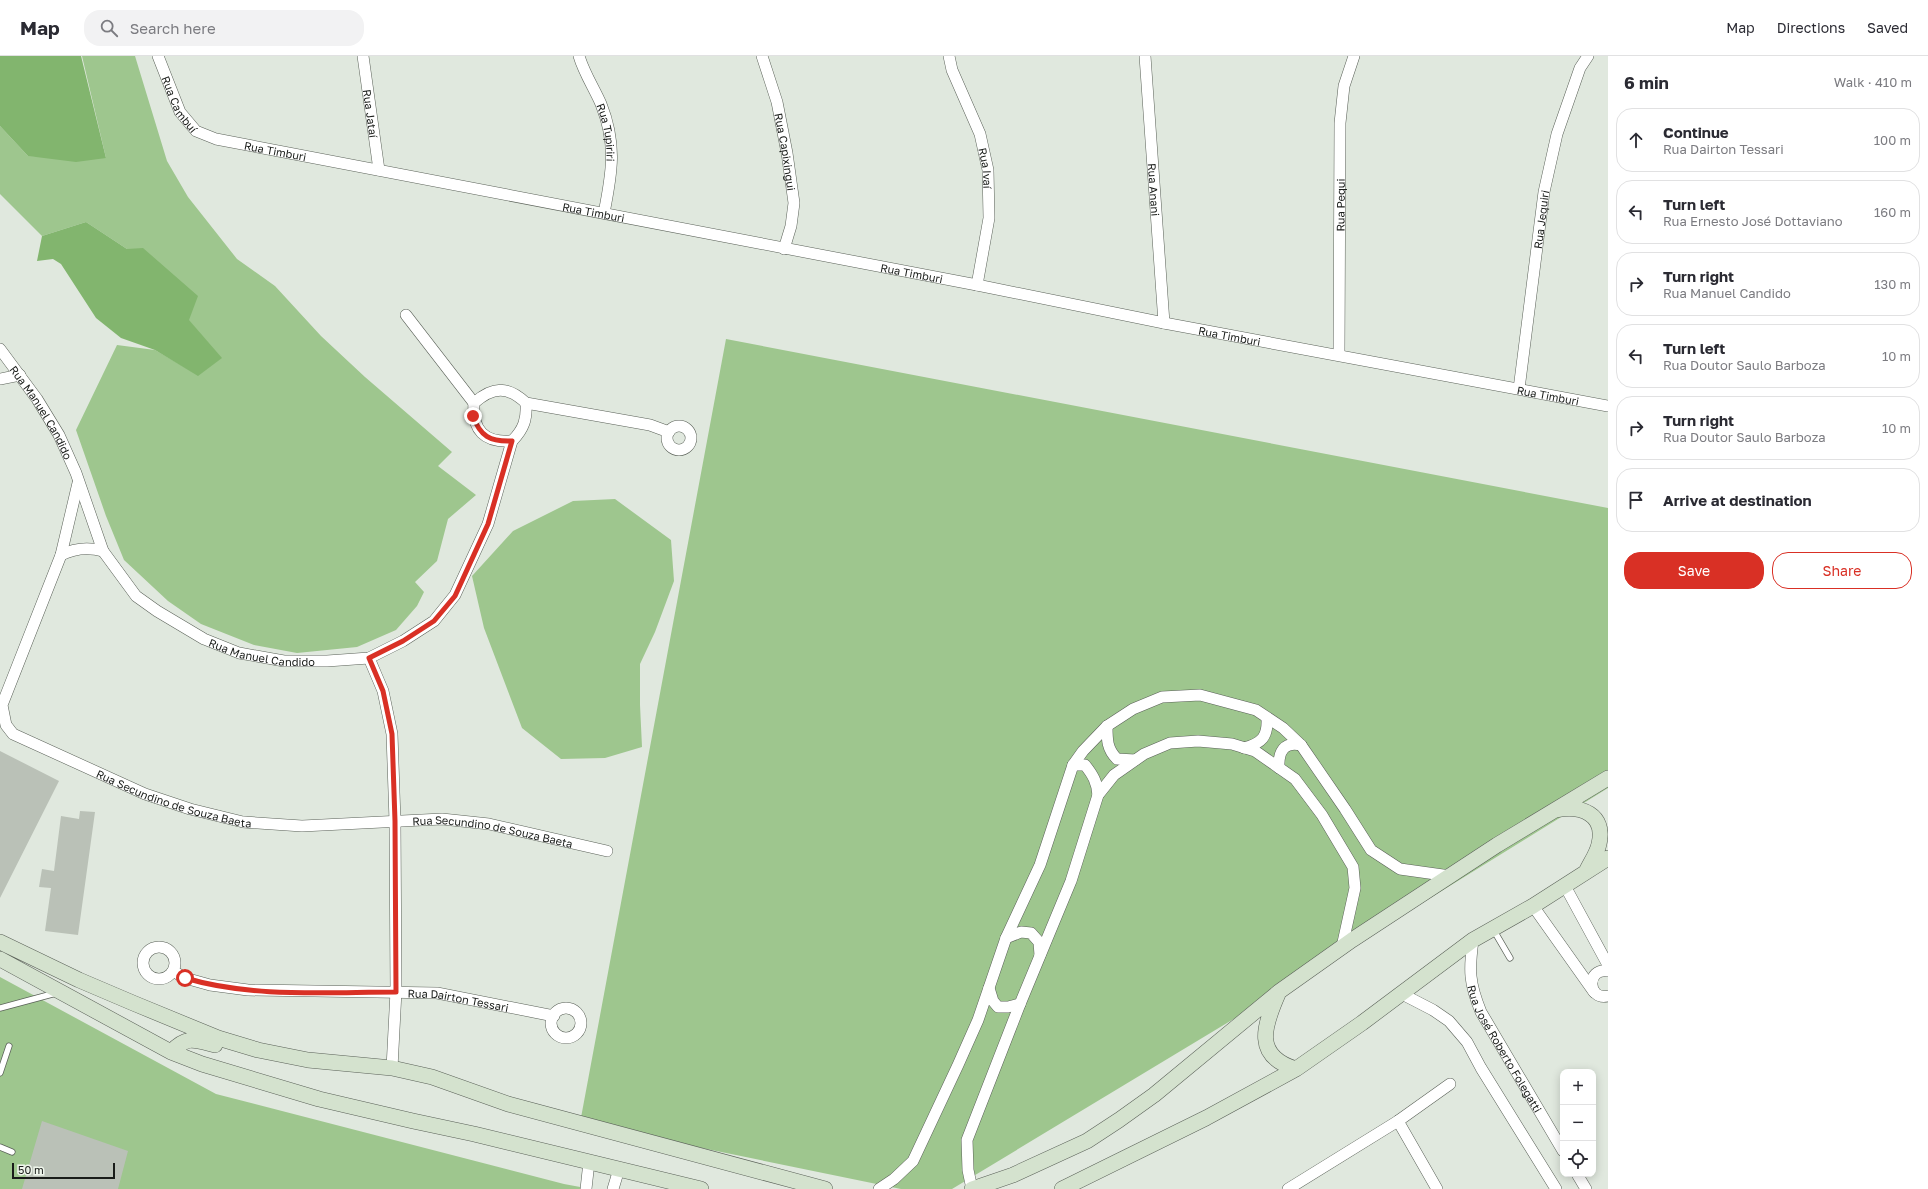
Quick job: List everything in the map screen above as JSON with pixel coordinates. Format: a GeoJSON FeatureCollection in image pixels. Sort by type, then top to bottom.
{"type":"FeatureCollection","features":[{"type":"Feature","properties":{"kind":"main road"},"geometry":{"type":"LineString","coordinates":[[972,1189],[1020,1172],[1087,1141],[1154,1095],[1280,992],[1342,947],[1550,812],[1608,778]]}},
{"type":"Feature","properties":{"kind":"main road"},"geometry":{"type":"LineString","coordinates":[[1550,812],[1574,808],[1590,814],[1598,823],[1601,834],[1599,846],[1585,873]]}},
{"type":"Feature","properties":{"kind":"main road"},"geometry":{"type":"LineString","coordinates":[[1062,1189],[1206,1118],[1296,1069],[1402,994],[1473,940],[1533,906],[1608,858]]}},
{"type":"Feature","properties":{"kind":"main road"},"geometry":{"type":"LineString","coordinates":[[0,942],[79,980],[126,1000],[218,1038],[258,1050],[308,1060],[392,1068],[432,1077],[508,1104],[824,1189]]}},
{"type":"Feature","properties":{"kind":"main road"},"geometry":{"type":"LineString","coordinates":[[0,959],[171,1052],[238,1075],[319,1099],[701,1189]]}},
{"type":"Feature","properties":{"kind":"main road"},"geometry":{"type":"LineString","coordinates":[[1280,992],[1269,1016],[1266,1034],[1267,1047],[1273,1058],[1283,1065],[1296,1069]]}},
{"type":"Feature","properties":{"kind":"main road"},"geometry":{"type":"LineString","coordinates":[[171,1052],[180,1043],[188,1041],[197,1041],[237,1050],[258,1050]]}},
{"type":"Feature","properties":{"kind":"street","name":"Rua Cambuí"},"geometry":{"type":"LineString","coordinates":[[158,56],[180,112],[196,130],[216,139]]}},
{"type":"Feature","properties":{"kind":"street","name":"Rua Jataí"},"geometry":{"type":"LineString","coordinates":[[363,56],[379,170]]}},
{"type":"Feature","properties":{"kind":"street","name":"Rua Tupiriri"},"geometry":{"type":"LineString","coordinates":[[579,56],[601,105],[612,141],[612,173],[604,213]]}},
{"type":"Feature","properties":{"kind":"street","name":"Rua Capixingui"},"geometry":{"type":"LineString","coordinates":[[762,56],[777,102],[787,153],[794,203],[791,226],[784,249]]}},
{"type":"Feature","properties":{"kind":"street","name":"Rua Ivaí"},"geometry":{"type":"LineString","coordinates":[[949,56],[952,70],[980,134],[988,170],[989,218],[977,285]]}},
{"type":"Feature","properties":{"kind":"street","name":"Rua Anani"},"geometry":{"type":"LineString","coordinates":[[1145,56],[1164,323]]}},
{"type":"Feature","properties":{"kind":"street","name":"Rua Pequi"},"geometry":{"type":"LineString","coordinates":[[1339,355],[1340,123],[1344,86],[1354,56]]}},
{"type":"Feature","properties":{"kind":"street","name":"Rua Jequiri"},"geometry":{"type":"LineString","coordinates":[[1520,389],[1544,192],[1557,134],[1580,68],[1588,56]]}},
{"type":"Feature","properties":{"kind":"street","name":"Rua Timburi"},"geometry":{"type":"LineString","coordinates":[[216,139],[977,285],[1164,323],[1608,406]]}},
{"type":"Feature","properties":{"kind":"street"},"geometry":{"type":"LineString","coordinates":[[406,316],[474,402],[473,416],[477,428],[486,437],[499,442],[512,441]]}},
{"type":"Feature","properties":{"kind":"street","name":"Rua Manuel Candido"},"geometry":{"type":"LineString","coordinates":[[0,349],[37,399],[59,435],[76,473],[78,483],[103,551],[136,596],[157,611],[204,639],[239,653],[284,661],[327,662],[369,658],[403,641],[434,621],[455,596],[488,524],[512,441],[520,433],[525,424],[527,414],[526,403]]}},
{"type":"Feature","properties":{"kind":"street"},"geometry":{"type":"LineString","coordinates":[[0,379],[20,375]]}},
{"type":"Feature","properties":{"kind":"street"},"geometry":{"type":"LineString","coordinates":[[474,402],[483,394],[494,390],[506,390],[518,394],[526,403],[650,425],[668,432]]}},
{"type":"Feature","properties":{"kind":"street","name":"Rua Secundino de Souza Baeta"},"geometry":{"type":"LineString","coordinates":[[78,483],[61,555],[4,695],[2,705],[3,716],[6,725],[13,734],[145,794],[190,809],[244,822],[302,826],[442,819],[489,824],[607,851]]}},
{"type":"Feature","properties":{"kind":"street"},"geometry":{"type":"LineString","coordinates":[[61,555],[71,550],[92,548],[103,551]]}},
{"type":"Feature","properties":{"kind":"street"},"geometry":{"type":"LineString","coordinates":[[369,658],[383,691],[392,734],[395,821],[396,992],[392,1068]]}},
{"type":"Feature","properties":{"kind":"street"},"geometry":{"type":"LineString","coordinates":[[879,1189],[894,1179],[913,1161],[978,1020],[1006,938],[1040,865],[1073,765],[1083,751],[1107,726],[1133,709],[1162,697],[1200,695],[1256,710],[1283,728],[1301,745],[1345,808],[1371,850],[1400,869],[1450,876]]}},
{"type":"Feature","properties":{"kind":"street"},"geometry":{"type":"LineString","coordinates":[[1244,748],[1261,741],[1266,733],[1267,718]]}},
{"type":"Feature","properties":{"kind":"street"},"geometry":{"type":"LineString","coordinates":[[1107,726],[1110,753],[1117,759],[1136,760]]}},
{"type":"Feature","properties":{"kind":"street"},"geometry":{"type":"LineString","coordinates":[[972,1189],[968,1170],[967,1140],[1020,1004],[1071,881],[1098,795],[1114,775],[1136,760],[1170,742],[1198,741],[1225,743],[1255,751],[1295,779],[1322,815],[1353,867],[1355,888],[1342,947]]}},
{"type":"Feature","properties":{"kind":"street"},"geometry":{"type":"LineString","coordinates":[[1279,768],[1278,761],[1284,748],[1292,743],[1301,745]]}},
{"type":"Feature","properties":{"kind":"street"},"geometry":{"type":"LineString","coordinates":[[1073,765],[1085,765],[1093,775],[1097,784],[1098,795]]}},
{"type":"Feature","properties":{"kind":"street"},"geometry":{"type":"LineString","coordinates":[[1565,886],[1608,965]]}},
{"type":"Feature","properties":{"kind":"street"},"geometry":{"type":"LineString","coordinates":[[1533,906],[1608,1006]]}},
{"type":"Feature","properties":{"kind":"street"},"geometry":{"type":"LineString","coordinates":[[1006,938],[1021,932],[1031,933],[1038,942],[1040,956]]}},
{"type":"Feature","properties":{"kind":"street","name":"Rua José Roberto Folegatti"},"geometry":{"type":"LineString","coordinates":[[1473,940],[1470,974],[1473,990],[1481,1012],[1560,1146]]}},
{"type":"Feature","properties":{"kind":"street","name":"Rua Dairton Tessari"},"geometry":{"type":"LineString","coordinates":[[172,971],[185,978],[210,985],[248,990],[436,993],[554,1016]]}},
{"type":"Feature","properties":{"kind":"street"},"geometry":{"type":"LineString","coordinates":[[1600,994],[1591,984],[1593,976],[1600,971],[1608,971]]}},
{"type":"Feature","properties":{"kind":"street"},"geometry":{"type":"LineString","coordinates":[[989,988],[993,1001],[998,1007],[1008,1007],[1020,1004]]}},
{"type":"Feature","properties":{"kind":"street"},"geometry":{"type":"LineString","coordinates":[[1402,994],[1433,1010],[1449,1021],[1467,1042],[1481,1068],[1556,1189]]}},
{"type":"Feature","properties":{"kind":"street"},"geometry":{"type":"LineString","coordinates":[[1288,1189],[1398,1120],[1450,1084]]}},
{"type":"Feature","properties":{"kind":"street"},"geometry":{"type":"LineString","coordinates":[[1398,1120],[1436,1189]]}},
{"type":"Feature","properties":{"kind":"street"},"geometry":{"type":"LineString","coordinates":[[586,1189],[589,1162]]}},
{"type":"Feature","properties":{"kind":"street"},"geometry":{"type":"LineString","coordinates":[[612,1189],[619,1169]]}},
{"type":"Feature","properties":{"kind":"street"},"geometry":{"type":"LineString","coordinates":[[1579,1177],[1586,1189]]}},
{"type":"Feature","properties":{"kind":"lane"},"geometry":{"type":"LineString","coordinates":[[1493,929],[1510,958]]}},
{"type":"Feature","properties":{"kind":"lane"},"geometry":{"type":"LineString","coordinates":[[0,1008],[60,992]]}},
{"type":"Feature","properties":{"kind":"lane"},"geometry":{"type":"LineString","coordinates":[[0,1074],[9,1046]]}},
{"type":"Feature","properties":{"kind":"lane"},"geometry":{"type":"LineString","coordinates":[[0,1148],[12,1152]]}},
{"type":"Feature","properties":{"kind":"shaded area"},"geometry":{"type":"Polygon","coordinates":[[[0,56],[81,56],[106,158],[76,162],[28,156],[0,126],[0,56]]]}},
{"type":"Feature","properties":{"kind":"shaded area"},"geometry":{"type":"Polygon","coordinates":[[[82,56],[135,56],[167,161],[188,197],[237,259],[275,286],[321,336],[365,377],[452,452],[438,466],[476,495],[448,519],[437,561],[415,582],[424,592],[417,606],[396,630],[357,647],[297,653],[254,645],[201,624],[168,601],[124,560],[106,516],[76,430],[117,345],[155,350],[198,375],[221,358],[127,249],[86,222],[42,236],[0,194],[0,126],[28,156],[106,158],[82,56]]]}},
{"type":"Feature","properties":{"kind":"shaded area"},"geometry":{"type":"Polygon","coordinates":[[[86,222],[127,249],[143,248],[198,296],[189,320],[222,358],[198,376],[155,350],[121,338],[96,318],[61,264],[53,259],[37,261],[42,236],[86,222]]]}},
{"type":"Feature","properties":{"kind":"shaded area"},"geometry":{"type":"Polygon","coordinates":[[[726,339],[1608,508],[1608,788],[1280,991],[952,1189],[901,1189],[580,1123],[726,339]]]}},
{"type":"Feature","properties":{"kind":"shaded area"},"geometry":{"type":"Polygon","coordinates":[[[615,499],[671,540],[674,581],[655,632],[640,664],[642,747],[605,758],[561,759],[522,728],[484,628],[472,576],[513,531],[573,501],[615,499]]]}},
{"type":"Feature","properties":{"kind":"shaded area"},"geometry":{"type":"Polygon","coordinates":[[[0,977],[216,1094],[564,1184],[591,1189],[0,1189],[0,977]]]}},
{"type":"Feature","properties":{"kind":"building"},"geometry":{"type":"Polygon","coordinates":[[[0,751],[59,781],[0,898],[0,751]]]}},
{"type":"Feature","properties":{"kind":"building"},"geometry":{"type":"Polygon","coordinates":[[[80,811],[95,812],[78,935],[45,931],[51,888],[39,887],[42,869],[54,871],[61,816],[79,819],[80,811]]]}},
{"type":"Feature","properties":{"kind":"building"},"geometry":{"type":"Polygon","coordinates":[[[42,1121],[128,1151],[118,1189],[22,1189],[42,1121]]]}},
{"type":"Feature","properties":{"kind":"route"},"geometry":{"type":"LineString","coordinates":[[185,978],[210,985],[248,990],[306,992],[396,992],[395,821],[392,734],[383,691],[369,658],[403,641],[434,621],[455,596],[488,524],[512,441],[499,442],[486,437],[477,428],[473,416]]}}]}
